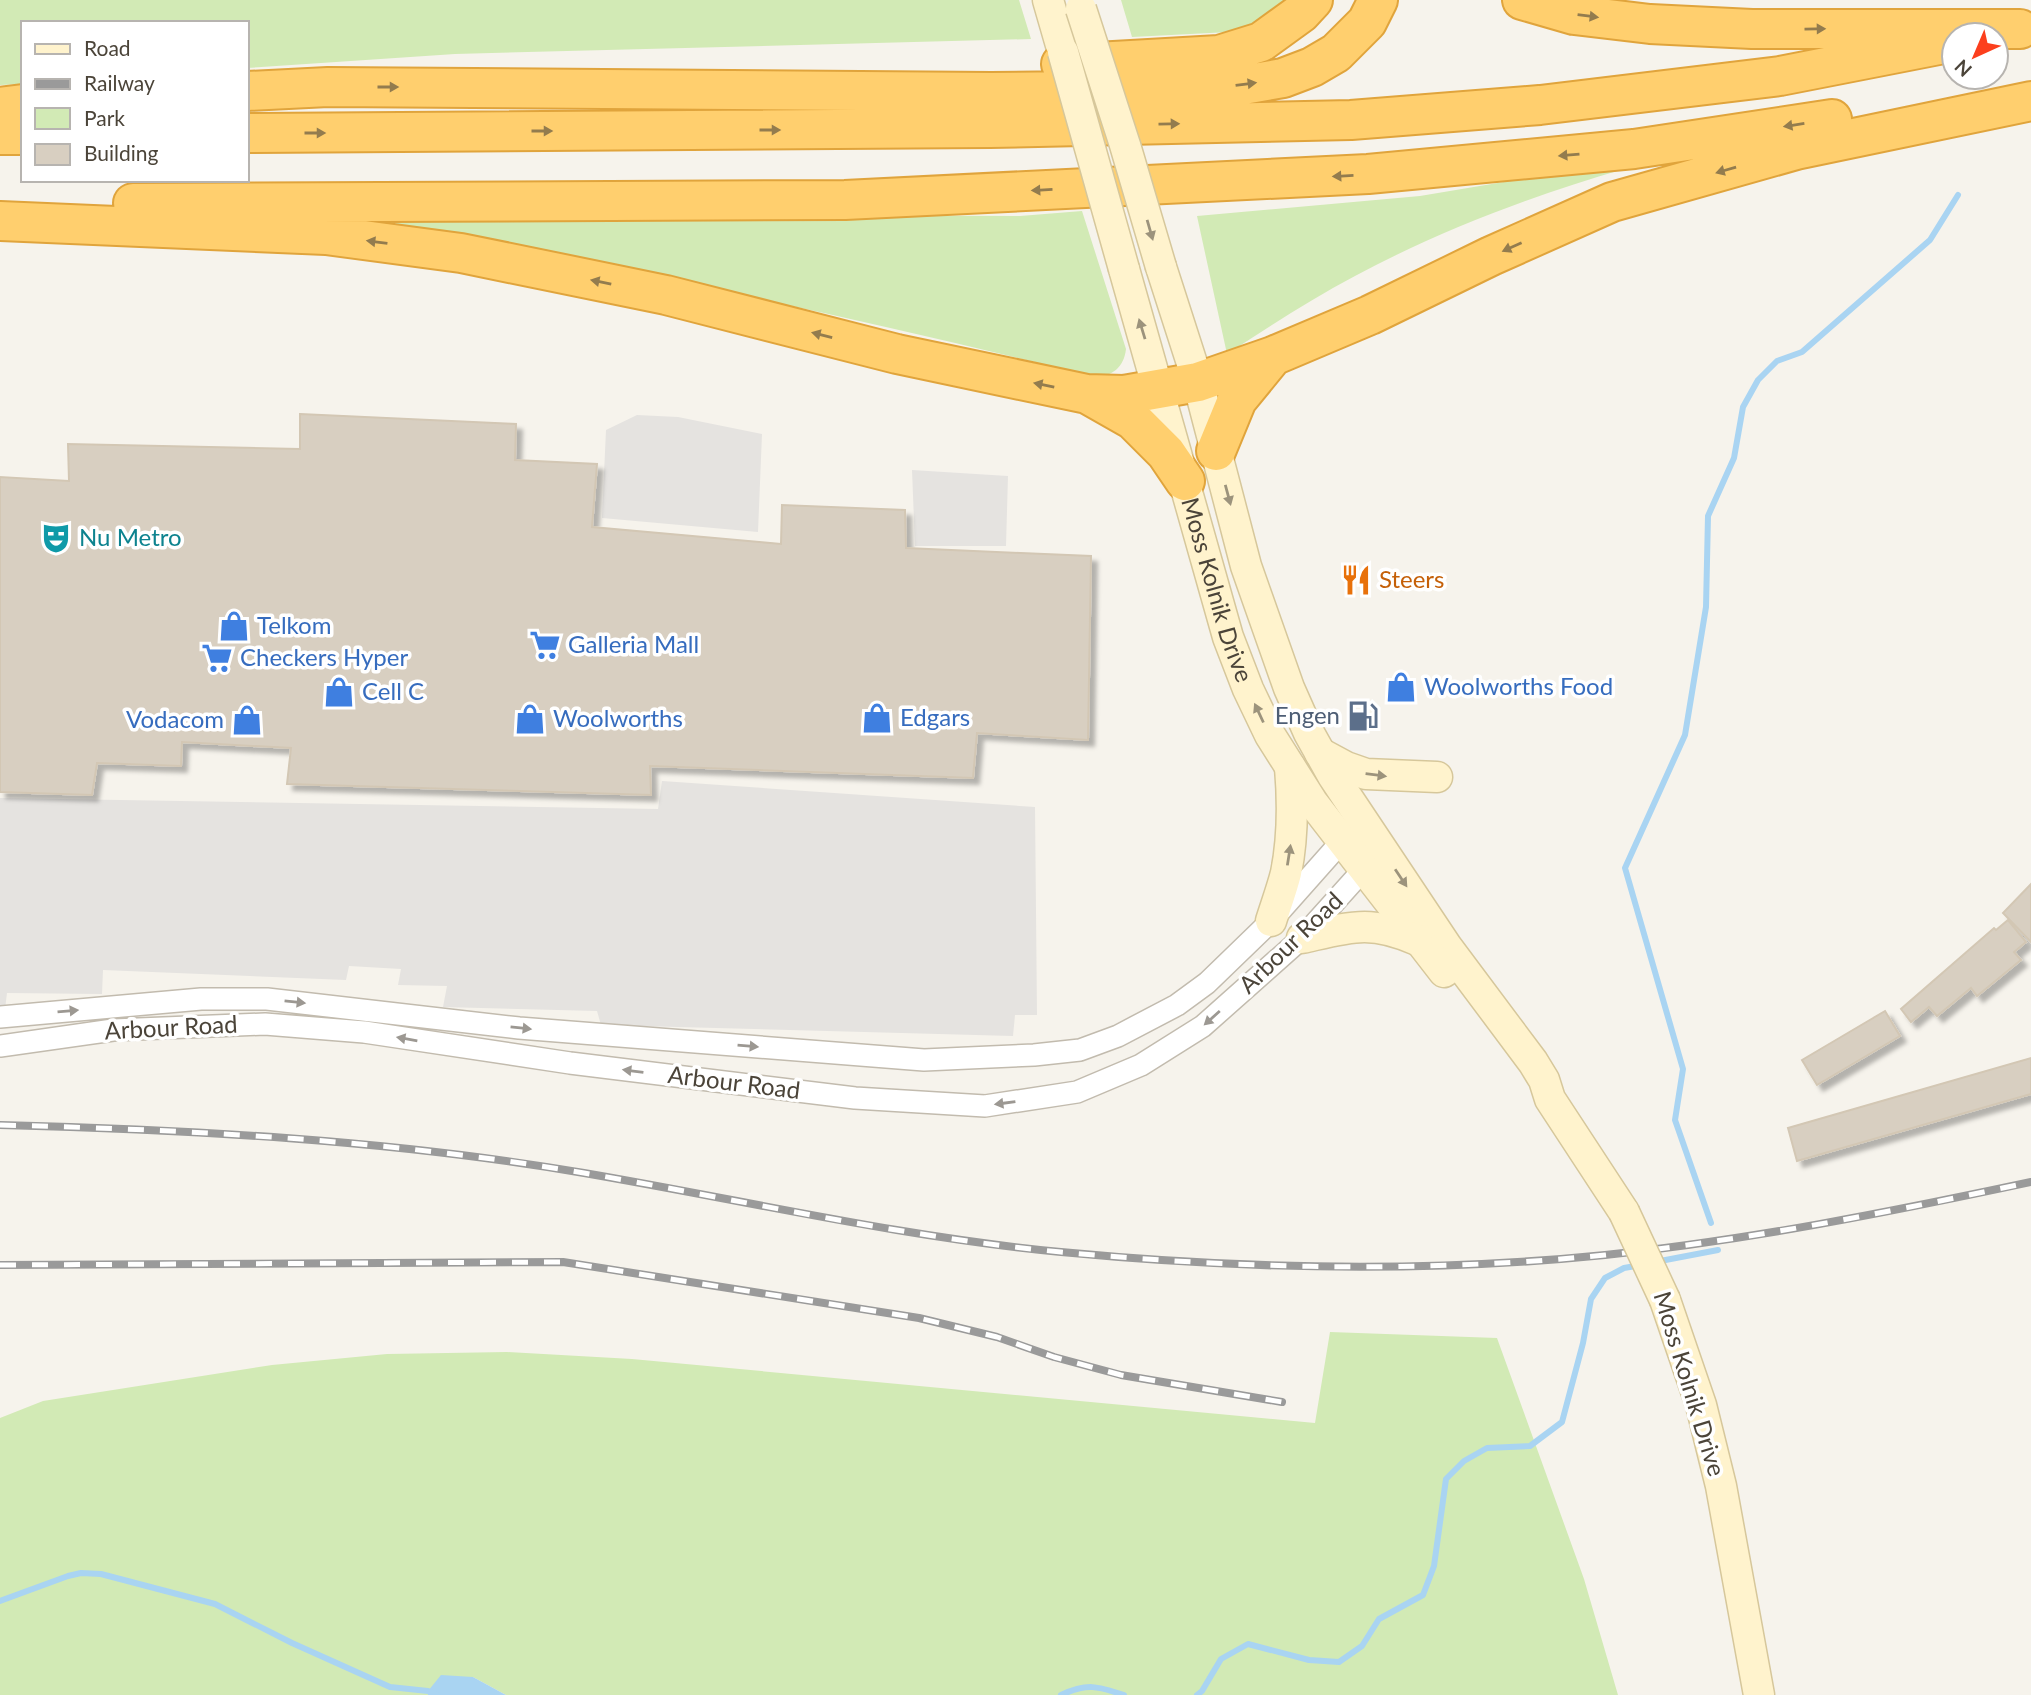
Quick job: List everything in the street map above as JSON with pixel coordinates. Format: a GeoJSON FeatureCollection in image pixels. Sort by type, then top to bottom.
{"type":"FeatureCollection","features":[{"type":"Feature","properties":{"kind":"highway"},"geometry":{"type":"LineString","coordinates":[[566,88],[1017,68],[1219,55],[1261,42],[1301,13],[1313,0]]}},
{"type":"Feature","properties":{"kind":"highway"},"geometry":{"type":"LineString","coordinates":[[248,91],[328,87],[991,92],[1163,90],[1243,85],[1283,78],[1336,53],[1367,22],[1378,0]]}},
{"type":"Feature","properties":{"kind":"highway"},"geometry":{"type":"LineString","coordinates":[[1522,0],[1574,15],[1650,24],[1752,29],[2014,31]]}},
{"type":"Feature","properties":{"kind":"highway"},"geometry":{"type":"LineString","coordinates":[[248,133],[977,128],[1351,120],[1540,104],[1780,76],[1940,45]]}},
{"type":"Feature","properties":{"kind":"highway"},"geometry":{"type":"LineString","coordinates":[[0,204],[845,200],[1368,174],[1634,149],[2031,86]]}},
{"type":"Feature","properties":{"kind":"highway"},"geometry":{"type":"LineString","coordinates":[[0,221],[327,235],[461,253],[666,295],[897,354],[1087,394],[1124,395],[1198,382],[1273,356],[1370,315],[1491,256],[1612,202],[1796,150],[2031,101]]}},
{"type":"Feature","properties":{"kind":"highway"},"geometry":{"type":"LineString","coordinates":[[0,107],[21,104]]}},
{"type":"Feature","properties":{"kind":"highway"},"geometry":{"type":"LineString","coordinates":[[0,135],[21,135]]}},
{"type":"Feature","properties":{"kind":"highway"},"geometry":{"type":"LineString","coordinates":[[1216,451],[1237,400],[1273,356]]}},
{"type":"Feature","properties":{"kind":"highway"},"geometry":{"type":"LineString","coordinates":[[1087,394],[1133,420],[1166,453],[1185,481]]}},
{"type":"Feature","properties":{"kind":"main road","name":"Moss Kolnik Drive"},"geometry":{"type":"LineString","coordinates":[[1072,2],[1125,145],[1198,382],[1246,566],[1268,632],[1289,688],[1333,776],[1352,830]]}},
{"type":"Feature","properties":{"kind":"main road","name":"Moss Kolnik Drive"},"geometry":{"type":"LineString","coordinates":[[1072,2],[1124,269],[1228,637],[1265,724],[1290,766],[1352,830],[1373,860],[1447,947],[1532,1062],[1544,1080],[1550,1099],[1624,1212],[1665,1300],[1701,1405],[1718,1473],[1759,1695]]}},
{"type":"Feature","properties":{"kind":"main road"},"geometry":{"type":"LineString","coordinates":[[1320,753],[1366,774],[1437,777]]}},
{"type":"Feature","properties":{"kind":"main road"},"geometry":{"type":"LineString","coordinates":[[1271,921],[1285,877],[1291,844],[1290,766]]}},
{"type":"Feature","properties":{"kind":"main road","name":"Moss Kolnik Drive"},"geometry":{"type":"LineString","coordinates":[[1373,860],[1418,941],[1535,1086],[1550,1099]]}},
{"type":"Feature","properties":{"kind":"main road"},"geometry":{"type":"LineString","coordinates":[[1302,939],[1367,926],[1394,930],[1418,941]]}},
{"type":"Feature","properties":{"kind":"street","name":"Arbour Road"},"geometry":{"type":"LineString","coordinates":[[0,1017],[201,999],[267,999],[519,1028],[924,1060],[1080,1050],[1118,1037],[1177,1005],[1206,983],[1271,921],[1352,830]]}},
{"type":"Feature","properties":{"kind":"street","name":"Arbour Road"},"geometry":{"type":"LineString","coordinates":[[0,1046],[113,1030],[251,1024],[364,1032],[570,1063],[855,1098],[985,1106],[1077,1092],[1141,1065],[1203,1027],[1302,939],[1373,860]]}},
{"type":"Feature","properties":{"kind":"street"},"geometry":{"type":"LineString","coordinates":[[364,1032],[368,1009]]}},
{"type":"Feature","properties":{"kind":"green space"},"geometry":{"type":"Polygon","coordinates":[[[0,0],[1019,0],[1031,39],[455,54],[248,68],[248,21],[21,21],[21,84],[0,85],[0,0]]]}},
{"type":"Feature","properties":{"kind":"green space"},"geometry":{"type":"Polygon","coordinates":[[[1121,0],[1290,0],[1253,26],[1229,32],[1132,37],[1121,0]]]}},
{"type":"Feature","properties":{"kind":"green space"},"geometry":{"type":"Polygon","coordinates":[[[1623,162],[1624,169],[1487,215],[1387,259],[1290,313],[1227,354],[1197,216],[1420,196],[1623,162]]]}},
{"type":"Feature","properties":{"kind":"green space"},"geometry":{"type":"Polygon","coordinates":[[[1082,211],[1126,349],[1120,366],[1107,375],[1095,377],[816,311],[348,214],[1020,216],[1082,211]]]}},
{"type":"Feature","properties":{"kind":"green space"},"geometry":{"type":"Polygon","coordinates":[[[1330,1332],[1497,1338],[1584,1579],[1618,1695],[506,1695],[473,1677],[428,1691],[428,1695],[0,1695],[0,1418],[43,1401],[272,1365],[387,1354],[507,1352],[632,1359],[1315,1423],[1330,1332]]]}},
{"type":"Feature","properties":{"kind":"shaded area"},"geometry":{"type":"Polygon","coordinates":[[[637,415],[678,417],[762,434],[758,532],[602,518],[606,430],[637,415]]]}},
{"type":"Feature","properties":{"kind":"shaded area"},"geometry":{"type":"Polygon","coordinates":[[[912,470],[1008,476],[1006,546],[915,546],[912,470]]]}},
{"type":"Feature","properties":{"kind":"shaded area"},"geometry":{"type":"Polygon","coordinates":[[[662,781],[1035,807],[1037,1015],[1015,1015],[1013,1036],[601,1025],[597,1011],[443,1007],[447,986],[398,985],[401,969],[349,966],[346,980],[103,970],[102,994],[7,993],[5,1009],[0,1008],[0,798],[658,809],[662,781]]]}},
{"type":"Feature","properties":{"kind":"water"},"geometry":{"type":"Polygon","coordinates":[[[441,1675],[473,1677],[506,1695],[428,1695],[428,1691],[441,1675]]]}},
{"type":"Feature","properties":{"kind":"building","name":"Galleria Mall"},"geometry":{"type":"Polygon","coordinates":[[[300,414],[516,424],[515,460],[597,464],[592,527],[781,544],[782,505],[905,510],[906,548],[1091,556],[1088,740],[977,733],[973,778],[650,766],[651,795],[287,784],[291,748],[182,742],[181,766],[97,763],[92,795],[0,792],[0,477],[69,481],[68,444],[300,449],[300,414]]]}},
{"type":"Feature","properties":{"kind":"building"},"geometry":{"type":"Polygon","coordinates":[[[2031,884],[2031,942],[2003,913],[2031,884]]]}},
{"type":"Feature","properties":{"kind":"building"},"geometry":{"type":"Polygon","coordinates":[[[2008,920],[2026,942],[2014,952],[2021,960],[1977,996],[1971,988],[1937,1016],[1929,1007],[1911,1022],[1901,1009],[1994,928],[1996,930],[2008,920]]]}},
{"type":"Feature","properties":{"kind":"building"},"geometry":{"type":"Polygon","coordinates":[[[1885,1011],[1900,1036],[1817,1085],[1802,1060],[1885,1011]]]}},
{"type":"Feature","properties":{"kind":"building"},"geometry":{"type":"Polygon","coordinates":[[[2031,1058],[2031,1094],[1797,1161],[1788,1128],[2031,1058]]]}},
{"type":"Feature","properties":{"kind":"waterway"},"geometry":{"type":"LineString","coordinates":[[1711,1223],[1675,1120],[1683,1069],[1625,868],[1685,735],[1706,607],[1708,516],[1734,458],[1743,407],[1758,380],[1777,361],[1802,352],[1930,240],[1958,195]]}},
{"type":"Feature","properties":{"kind":"waterway"},"geometry":{"type":"LineString","coordinates":[[1655,1262],[1718,1250]]}},
{"type":"Feature","properties":{"kind":"waterway"},"geometry":{"type":"LineString","coordinates":[[1197,1695],[1221,1659],[1248,1644],[1309,1660],[1339,1662],[1362,1646],[1379,1619],[1423,1595],[1434,1566],[1446,1479],[1464,1461],[1487,1448],[1530,1446],[1562,1422],[1583,1343],[1591,1299],[1605,1278],[1624,1268],[1641,1265]]}},
{"type":"Feature","properties":{"kind":"waterway"},"geometry":{"type":"LineString","coordinates":[[0,1601],[68,1576],[81,1573],[101,1574],[215,1604],[292,1643],[390,1687],[428,1691],[438,1695]]}},
{"type":"Feature","properties":{"kind":"waterway"},"geometry":{"type":"LineString","coordinates":[[1061,1695],[1092,1687],[1124,1695]]}},
{"type":"Feature","properties":{"kind":"railway"},"geometry":{"type":"LineString","coordinates":[[0,1125],[293,1138],[439,1152],[584,1173],[882,1228],[1001,1245],[1129,1258],[1333,1267],[1469,1265],[1659,1249],[1819,1224],[2031,1182]]}},
{"type":"Feature","properties":{"kind":"railway"},"geometry":{"type":"LineString","coordinates":[[0,1265],[563,1262],[919,1318],[997,1337],[1054,1357],[1121,1375],[1282,1402]]}},
{"type":"Feature","properties":{"kind":"place","name":"Nu Metro"},"geometry":{"type":"Point","coordinates":[56,538]}},
{"type":"Feature","properties":{"kind":"place","name":"Steers"},"geometry":{"type":"Point","coordinates":[1356,580]}},
{"type":"Feature","properties":{"kind":"place","name":"Telkom"},"geometry":{"type":"Point","coordinates":[234,626]}},
{"type":"Feature","properties":{"kind":"place","name":"Galleria Mall"},"geometry":{"type":"Point","coordinates":[545,645]}},
{"type":"Feature","properties":{"kind":"place","name":"Checkers Hyper"},"geometry":{"type":"Point","coordinates":[217,658]}},
{"type":"Feature","properties":{"kind":"place","name":"Woolworths Food"},"geometry":{"type":"Point","coordinates":[1401,687]}},
{"type":"Feature","properties":{"kind":"place","name":"Cell C"},"geometry":{"type":"Point","coordinates":[339,692]}},
{"type":"Feature","properties":{"kind":"place","name":"Engen"},"geometry":{"type":"Point","coordinates":[1363,716]}},
{"type":"Feature","properties":{"kind":"place","name":"Edgars"},"geometry":{"type":"Point","coordinates":[877,718]}},
{"type":"Feature","properties":{"kind":"place","name":"Woolworths"},"geometry":{"type":"Point","coordinates":[530,719]}},
{"type":"Feature","properties":{"kind":"place","name":"Vodacom"},"geometry":{"type":"Point","coordinates":[247,720]}}]}
